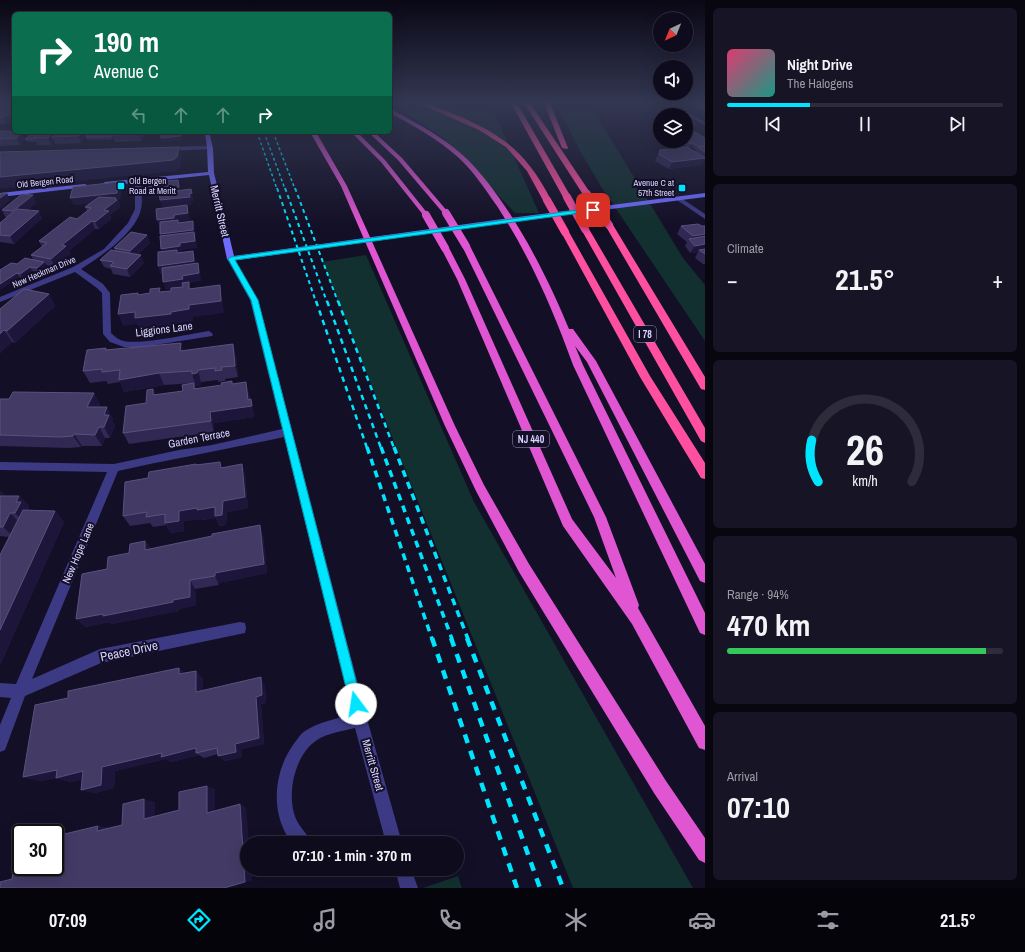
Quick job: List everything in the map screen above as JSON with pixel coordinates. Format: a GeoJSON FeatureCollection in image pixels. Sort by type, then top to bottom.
{"type":"FeatureCollection","features":[{"type":"Feature","properties":{"kind":"highway"},"geometry":{"type":"LineString","coordinates":[[320,144],[344,186],[450,426],[480,488],[524,568],[660,787],[705,854]]}},
{"type":"Feature","properties":{"kind":"highway","name":"NJ 440"},"geometry":{"type":"LineString","coordinates":[[366,144],[383,161],[426,215],[445,248],[461,279],[567,522],[637,619],[705,742]]}},
{"type":"Feature","properties":{"kind":"highway","name":"NJ 440"},"geometry":{"type":"LineString","coordinates":[[384,144],[400,159],[446,213],[466,246],[600,517],[637,619]]}},
{"type":"Feature","properties":{"kind":"highway"},"geometry":{"type":"LineString","coordinates":[[446,144],[470,165],[510,220],[526,247],[563,321],[578,365],[705,628]]}},
{"type":"Feature","properties":{"kind":"highway"},"geometry":{"type":"LineString","coordinates":[[504,144],[516,154],[530,170],[645,377],[705,474]]}},
{"type":"Feature","properties":{"kind":"highway","name":"I 78"},"geometry":{"type":"LineString","coordinates":[[537,144],[705,438]]}},
{"type":"Feature","properties":{"kind":"highway","name":"I 78"},"geometry":{"type":"LineString","coordinates":[[555,144],[609,225],[705,386]]}},
{"type":"Feature","properties":{"kind":"highway"},"geometry":{"type":"LineString","coordinates":[[564,144],[571,160],[568,164]]}},
{"type":"Feature","properties":{"kind":"highway"},"geometry":{"type":"LineString","coordinates":[[563,321],[592,361],[705,577]]}},
{"type":"Feature","properties":{"kind":"main road","name":"Merritt Street"},"geometry":{"type":"LineString","coordinates":[[209,144],[211,173],[231,259]]}},
{"type":"Feature","properties":{"kind":"main road"},"geometry":{"type":"LineString","coordinates":[[100,185],[211,173]]}},
{"type":"Feature","properties":{"kind":"main road","name":"Old Bergen Road"},"geometry":{"type":"LineString","coordinates":[[0,196],[92,185]]}},
{"type":"Feature","properties":{"kind":"main road"},"geometry":{"type":"LineString","coordinates":[[231,259],[510,220],[705,195]]}},
{"type":"Feature","properties":{"kind":"street"},"geometry":{"type":"LineString","coordinates":[[159,150],[210,148]]}},
{"type":"Feature","properties":{"kind":"street","name":"New Heckman Drive"},"geometry":{"type":"LineString","coordinates":[[0,300],[76,270],[106,250],[131,224],[138,209],[138,180]]}},
{"type":"Feature","properties":{"kind":"street"},"geometry":{"type":"LineString","coordinates":[[680,199],[705,217]]}},
{"type":"Feature","properties":{"kind":"street","name":"Merritt Street"},"geometry":{"type":"LineString","coordinates":[[231,259],[254,300],[360,719],[392,836]]}},
{"type":"Feature","properties":{"kind":"street","name":"Liggions Lane"},"geometry":{"type":"LineString","coordinates":[[76,270],[100,286],[106,293],[107,334],[113,340],[124,344],[142,344],[209,334]]}},
{"type":"Feature","properties":{"kind":"street","name":"Garden Terrace"},"geometry":{"type":"LineString","coordinates":[[114,468],[179,454],[212,449],[288,432]]}},
{"type":"Feature","properties":{"kind":"street"},"geometry":{"type":"LineString","coordinates":[[0,466],[114,468]]}},
{"type":"Feature","properties":{"kind":"street","name":"New Hope Lane"},"geometry":{"type":"LineString","coordinates":[[0,745],[20,691],[114,468]]}},
{"type":"Feature","properties":{"kind":"street","name":"Peace Drive"},"geometry":{"type":"LineString","coordinates":[[0,690],[20,691],[100,656],[240,628]]}},
{"type":"Feature","properties":{"kind":"street"},"geometry":{"type":"LineString","coordinates":[[295,836],[284,808],[284,779],[294,754],[310,735],[360,719]]}},
{"type":"Feature","properties":{"kind":"street"},"geometry":{"type":"LineString","coordinates":[[405,876],[409,888]]}},
{"type":"Feature","properties":{"kind":"green space"},"geometry":{"type":"Polygon","coordinates":[[[450,144],[508,144],[539,213],[515,213],[450,144]]]}},
{"type":"Feature","properties":{"kind":"green space"},"geometry":{"type":"Polygon","coordinates":[[[577,144],[614,144],[683,258],[705,285],[705,341],[602,188],[577,144]]]}},
{"type":"Feature","properties":{"kind":"green space"},"geometry":{"type":"Polygon","coordinates":[[[366,255],[474,502],[693,888],[573,888],[322,262],[366,255]]]}},
{"type":"Feature","properties":{"kind":"green space"},"geometry":{"type":"Polygon","coordinates":[[[458,876],[462,888],[423,888],[458,876]]]}},
{"type":"Feature","properties":{"kind":"building"},"geometry":{"type":"Polygon","coordinates":[[[695,144],[705,144],[705,146],[699,147],[695,144]]]}},
{"type":"Feature","properties":{"kind":"building"},"geometry":{"type":"Polygon","coordinates":[[[705,146],[705,152],[698,147],[705,146]]]}},
{"type":"Feature","properties":{"kind":"building"},"geometry":{"type":"Polygon","coordinates":[[[179,147],[177,157],[173,160],[0,177],[0,152],[179,147]]]}},
{"type":"Feature","properties":{"kind":"building"},"geometry":{"type":"Polygon","coordinates":[[[689,148],[705,158],[672,162],[659,154],[660,150],[689,148]]]}},
{"type":"Feature","properties":{"kind":"building"},"geometry":{"type":"Polygon","coordinates":[[[165,178],[166,181],[178,180],[179,187],[149,190],[150,180],[165,178]]]}},
{"type":"Feature","properties":{"kind":"building"},"geometry":{"type":"Polygon","coordinates":[[[118,182],[117,193],[70,198],[73,187],[118,182]]]}},
{"type":"Feature","properties":{"kind":"building"},"geometry":{"type":"Polygon","coordinates":[[[176,188],[176,191],[191,189],[192,193],[189,194],[190,197],[160,200],[159,191],[176,188]]]}},
{"type":"Feature","properties":{"kind":"building"},"geometry":{"type":"Polygon","coordinates":[[[7,193],[0,198],[0,194],[7,193]]]}},
{"type":"Feature","properties":{"kind":"building"},"geometry":{"type":"Polygon","coordinates":[[[22,194],[33,195],[13,211],[2,210],[22,194]]]}},
{"type":"Feature","properties":{"kind":"building"},"geometry":{"type":"Polygon","coordinates":[[[99,197],[116,198],[115,199],[117,200],[104,210],[109,211],[95,222],[92,221],[62,245],[66,246],[51,259],[31,255],[47,243],[39,241],[70,217],[77,219],[91,208],[85,207],[99,197]]]}},
{"type":"Feature","properties":{"kind":"building"},"geometry":{"type":"Polygon","coordinates":[[[187,205],[188,213],[174,215],[174,218],[157,220],[156,209],[187,205]]]}},
{"type":"Feature","properties":{"kind":"building"},"geometry":{"type":"Polygon","coordinates":[[[17,209],[39,211],[10,236],[0,235],[0,223],[17,209]]]}},
{"type":"Feature","properties":{"kind":"building"},"geometry":{"type":"Polygon","coordinates":[[[178,220],[178,223],[193,221],[193,230],[160,234],[160,222],[178,220]]]}},
{"type":"Feature","properties":{"kind":"building"},"geometry":{"type":"Polygon","coordinates":[[[698,224],[705,226],[705,234],[693,236],[681,226],[698,224]]]}},
{"type":"Feature","properties":{"kind":"building"},"geometry":{"type":"Polygon","coordinates":[[[131,232],[147,235],[130,251],[114,248],[131,232]]]}},
{"type":"Feature","properties":{"kind":"building"},"geometry":{"type":"Polygon","coordinates":[[[194,232],[195,241],[180,243],[180,246],[161,249],[160,236],[194,232]]]}},
{"type":"Feature","properties":{"kind":"building"},"geometry":{"type":"Polygon","coordinates":[[[705,236],[705,244],[695,246],[689,239],[705,236]]]}},
{"type":"Feature","properties":{"kind":"building"},"geometry":{"type":"Polygon","coordinates":[[[705,249],[705,254],[699,250],[705,249]]]}},
{"type":"Feature","properties":{"kind":"building"},"geometry":{"type":"Polygon","coordinates":[[[111,250],[141,255],[127,269],[110,266],[114,262],[100,260],[111,250]]]}},
{"type":"Feature","properties":{"kind":"building"},"geometry":{"type":"Polygon","coordinates":[[[177,250],[177,253],[193,251],[194,261],[158,266],[158,252],[177,250]]]}},
{"type":"Feature","properties":{"kind":"building"},"geometry":{"type":"Polygon","coordinates":[[[25,258],[44,262],[37,268],[30,267],[20,274],[17,273],[0,284],[0,270],[11,263],[17,264],[25,258]]]}},
{"type":"Feature","properties":{"kind":"building"},"geometry":{"type":"Polygon","coordinates":[[[198,263],[199,273],[182,276],[183,279],[163,282],[162,268],[198,263]]]}},
{"type":"Feature","properties":{"kind":"building"},"geometry":{"type":"Polygon","coordinates":[[[189,282],[189,289],[220,285],[221,301],[189,305],[189,309],[171,312],[171,314],[135,318],[135,312],[118,314],[121,295],[150,293],[150,289],[160,288],[159,292],[171,291],[171,288],[183,287],[182,283],[189,282]]]}},
{"type":"Feature","properties":{"kind":"building"},"geometry":{"type":"Polygon","coordinates":[[[24,289],[49,294],[7,331],[4,330],[0,334],[0,309],[24,289]]]}},
{"type":"Feature","properties":{"kind":"building"},"geometry":{"type":"Polygon","coordinates":[[[181,343],[180,351],[233,344],[235,366],[221,367],[222,370],[215,371],[215,368],[198,370],[197,373],[192,374],[192,371],[159,373],[119,380],[120,370],[102,372],[102,369],[83,371],[87,350],[106,348],[105,350],[181,343]]]}},
{"type":"Feature","properties":{"kind":"building"},"geometry":{"type":"Polygon","coordinates":[[[232,381],[232,384],[246,382],[248,400],[251,399],[252,406],[210,412],[211,421],[123,433],[126,406],[146,403],[147,390],[153,389],[153,395],[183,391],[182,385],[194,383],[194,389],[222,385],[221,383],[232,381]]]}},
{"type":"Feature","properties":{"kind":"building"},"geometry":{"type":"Polygon","coordinates":[[[13,392],[94,393],[87,407],[107,407],[104,415],[109,415],[104,427],[99,427],[95,435],[74,434],[73,436],[60,437],[0,435],[0,399],[9,399],[13,392]]]}},
{"type":"Feature","properties":{"kind":"building"},"geometry":{"type":"Polygon","coordinates":[[[220,462],[221,468],[242,464],[245,497],[223,501],[222,515],[215,516],[215,507],[179,511],[179,521],[165,523],[165,514],[146,517],[147,512],[123,516],[125,482],[148,478],[149,472],[196,464],[220,462]]]}},
{"type":"Feature","properties":{"kind":"building"},"geometry":{"type":"Polygon","coordinates":[[[0,496],[19,496],[16,502],[21,502],[15,513],[10,513],[3,527],[0,527],[0,496]]]}},
{"type":"Feature","properties":{"kind":"building"},"geometry":{"type":"Polygon","coordinates":[[[23,510],[55,511],[0,630],[0,555],[23,510]]]}},
{"type":"Feature","properties":{"kind":"building"},"geometry":{"type":"Polygon","coordinates":[[[260,525],[264,564],[215,573],[215,576],[190,580],[190,597],[173,600],[173,602],[103,616],[103,614],[76,619],[82,574],[107,569],[108,557],[129,553],[130,544],[145,541],[145,550],[212,536],[212,534],[260,525]]]}},
{"type":"Feature","properties":{"kind":"building"},"geometry":{"type":"Polygon","coordinates":[[[179,668],[179,674],[196,671],[196,692],[261,677],[262,695],[256,697],[259,738],[235,744],[236,752],[218,756],[217,748],[196,753],[196,748],[161,757],[162,753],[102,767],[101,785],[81,790],[83,771],[56,778],[57,770],[23,777],[35,705],[68,698],[68,691],[179,668]]]}},
{"type":"Feature","properties":{"kind":"building"},"geometry":{"type":"Polygon","coordinates":[[[207,786],[207,813],[240,804],[242,836],[240,836],[240,876],[245,876],[245,882],[224,888],[0,888],[0,882],[12,879],[12,876],[64,876],[64,834],[98,826],[97,831],[122,825],[123,804],[144,799],[144,819],[179,810],[179,792],[207,786]]]}},
{"type":"Feature","properties":{"kind":"railway"},"geometry":{"type":"LineString","coordinates":[[261,144],[277,189]]}},
{"type":"Feature","properties":{"kind":"railway"},"geometry":{"type":"LineString","coordinates":[[269,144],[285,189]]}},
{"type":"Feature","properties":{"kind":"railway"},"geometry":{"type":"LineString","coordinates":[[278,144],[295,189]]}},
{"type":"Feature","properties":{"kind":"railway"},"geometry":{"type":"LineString","coordinates":[[277,188],[316,302]]}},
{"type":"Feature","properties":{"kind":"railway"},"geometry":{"type":"LineString","coordinates":[[285,188],[327,302]]}},
{"type":"Feature","properties":{"kind":"railway"},"geometry":{"type":"LineString","coordinates":[[295,188],[338,302]]}},
{"type":"Feature","properties":{"kind":"railway"},"geometry":{"type":"LineString","coordinates":[[316,301],[367,448]]}},
{"type":"Feature","properties":{"kind":"railway"},"geometry":{"type":"LineString","coordinates":[[327,301],[381,448]]}},
{"type":"Feature","properties":{"kind":"railway"},"geometry":{"type":"LineString","coordinates":[[338,301],[394,448]]}},
{"type":"Feature","properties":{"kind":"railway"},"geometry":{"type":"LineString","coordinates":[[367,447],[432,639]]}},
{"type":"Feature","properties":{"kind":"railway"},"geometry":{"type":"LineString","coordinates":[[381,447],[452,639]]}},
{"type":"Feature","properties":{"kind":"railway"},"geometry":{"type":"LineString","coordinates":[[394,447],[468,639]]}},
{"type":"Feature","properties":{"kind":"railway"},"geometry":{"type":"LineString","coordinates":[[432,638],[517,888]]}},
{"type":"Feature","properties":{"kind":"railway"},"geometry":{"type":"LineString","coordinates":[[451,638],[540,888]]}},
{"type":"Feature","properties":{"kind":"railway"},"geometry":{"type":"LineString","coordinates":[[467,638],[563,888]]}},
{"type":"Feature","properties":{"kind":"place","name":"Old Bergen Road at Meritt"},"geometry":{"type":"Point","coordinates":[121,186]}},
{"type":"Feature","properties":{"kind":"place","name":"Avenue C at 57th Street"},"geometry":{"type":"Point","coordinates":[682,188]}},
{"type":"Feature","properties":{"kind":"route"},"geometry":{"type":"LineString","coordinates":[[356,704],[254,300],[231,259],[510,220],[593,210]]}}]}
